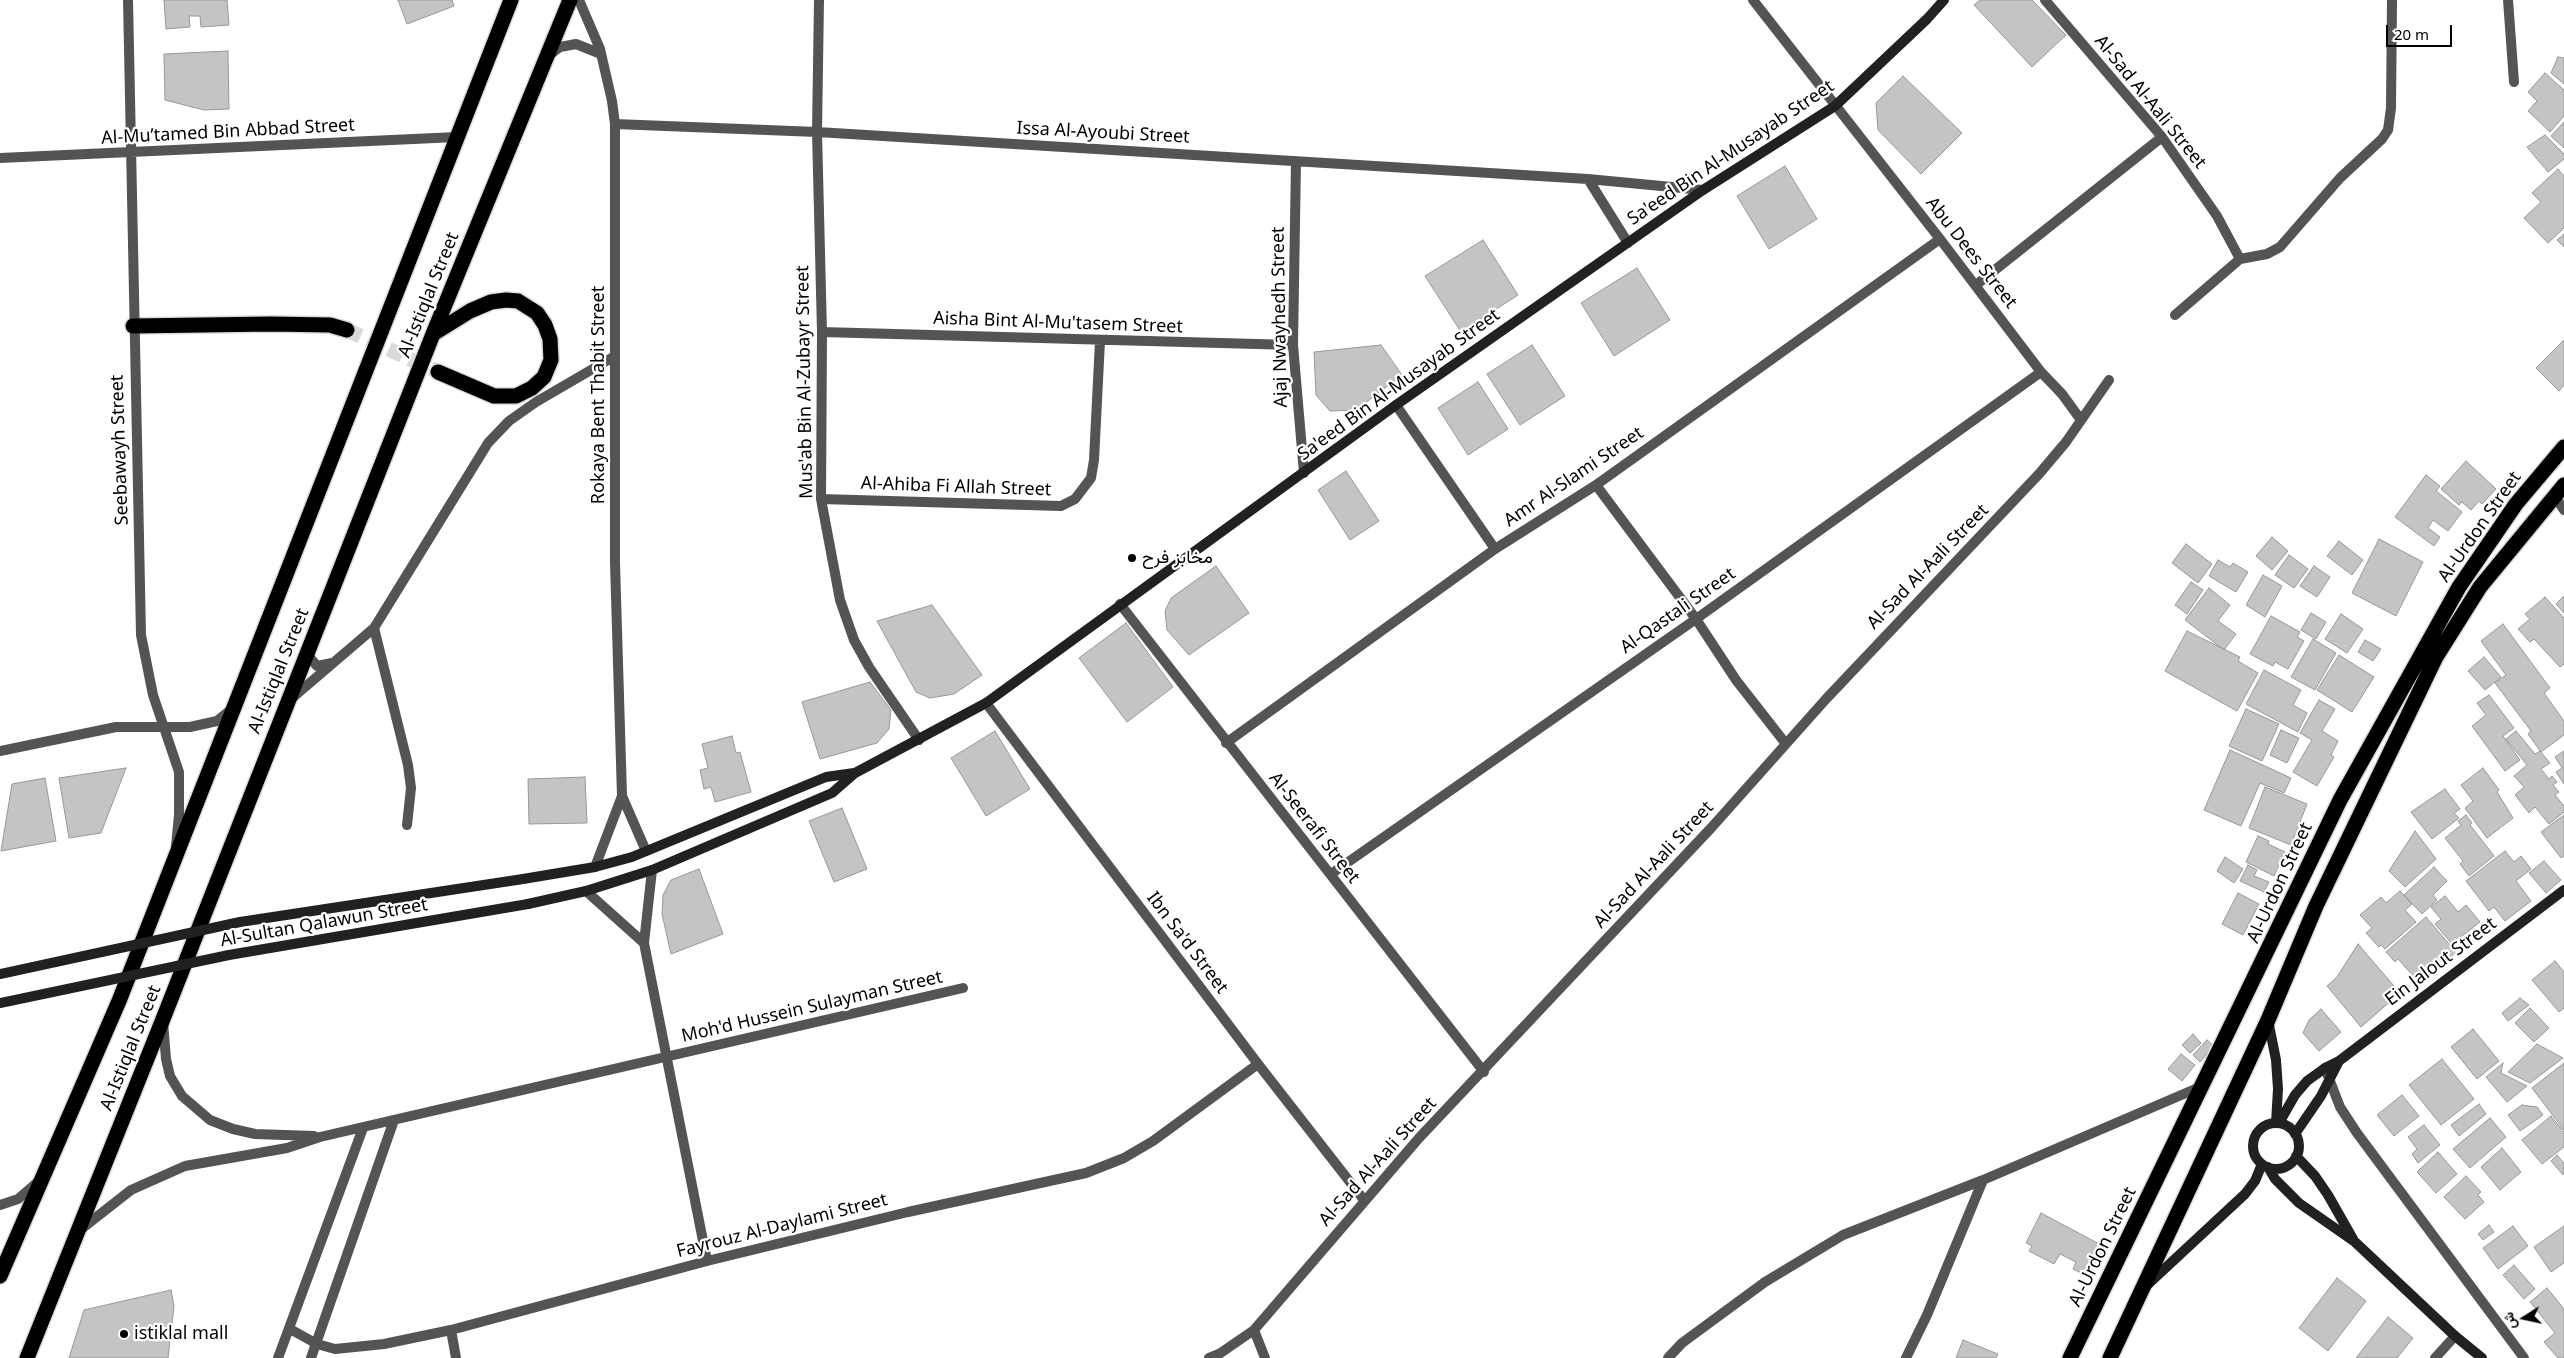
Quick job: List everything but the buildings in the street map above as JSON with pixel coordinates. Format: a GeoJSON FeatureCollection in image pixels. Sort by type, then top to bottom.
{"type":"FeatureCollection","features":[{"type":"Feature","properties":{"kind":"highway","name":"Al-Istiqlal Street"},"geometry":{"type":"LineString","coordinates":[[0,1276],[119,1001],[511,0]]}},
{"type":"Feature","properties":{"kind":"highway","name":"Al-Istiqlal Street"},"geometry":{"type":"LineString","coordinates":[[27,1358],[433,334],[570,0]]}},
{"type":"Feature","properties":{"kind":"highway"},"geometry":{"type":"LineString","coordinates":[[433,334],[470,310],[491,302],[506,300],[518,301],[537,313],[550,339],[551,360],[544,377],[532,388],[516,396],[494,396],[438,372]]}},
{"type":"Feature","properties":{"kind":"highway"},"geometry":{"type":"LineString","coordinates":[[133,326],[330,325],[347,330]]}},
{"type":"Feature","properties":{"kind":"highway","name":"Al-Urdon Street"},"geometry":{"type":"LineString","coordinates":[[2070,1358],[2340,800],[2406,678],[2459,587],[2516,504],[2564,447]]}},
{"type":"Feature","properties":{"kind":"highway","name":"Al-Urdon Street"},"geometry":{"type":"LineString","coordinates":[[2110,1358],[2144,1289],[2268,1020],[2320,897],[2436,657],[2480,587],[2559,490]]}},
{"type":"Feature","properties":{"kind":"street","name":"Seebawayh Street"},"geometry":{"type":"LineString","coordinates":[[128,0],[133,326],[142,636],[153,695],[179,772],[179,815],[174,859]]}},
{"type":"Feature","properties":{"kind":"street","name":"Rokaya Bent Thabit Street"},"geometry":{"type":"LineString","coordinates":[[579,0],[601,54],[615,124],[615,572],[622,796],[646,851]]}},
{"type":"Feature","properties":{"kind":"street","name":"Mus'ab Bin Al-Zubayr Street"},"geometry":{"type":"LineString","coordinates":[[819,0],[817,132],[822,332],[821,499],[840,600],[854,640],[869,667],[920,740]]}},
{"type":"Feature","properties":{"kind":"street","name":"Abu Dees Street"},"geometry":{"type":"LineString","coordinates":[[1753,0],[1976,285],[2041,372],[2062,394],[2081,420]]}},
{"type":"Feature","properties":{"kind":"street","name":"Sa'eed Bin Al-Musayab Street"},"geometry":{"type":"LineString","coordinates":[[652,870],[832,793],[855,773],[920,740],[986,703],[1396,405],[1703,190],[1835,106],[1927,19],[1944,0]]}},
{"type":"Feature","properties":{"kind":"street","name":"Al-Sad Al-Aali Street"},"geometry":{"type":"LineString","coordinates":[[2045,0],[2162,138],[2217,216],[2240,259]]}},
{"type":"Feature","properties":{"kind":"street"},"geometry":{"type":"LineString","coordinates":[[2175,315],[2240,259],[2267,254],[2280,246],[2340,178],[2382,139],[2388,130],[2391,108],[2392,0]]}},
{"type":"Feature","properties":{"kind":"street"},"geometry":{"type":"LineString","coordinates":[[2508,0],[2514,82]]}},
{"type":"Feature","properties":{"kind":"street"},"geometry":{"type":"LineString","coordinates":[[546,57],[560,47],[576,44],[601,54]]}},
{"type":"Feature","properties":{"kind":"street","name":"Issa Al-Ayoubi Street"},"geometry":{"type":"LineString","coordinates":[[615,124],[817,132],[1296,161],[1588,179],[1703,190]]}},
{"type":"Feature","properties":{"kind":"street","name":"Al-Mu’tamed Bin Abbad Street"},"geometry":{"type":"LineString","coordinates":[[0,158],[457,137]]}},
{"type":"Feature","properties":{"kind":"street"},"geometry":{"type":"LineString","coordinates":[[1976,285],[2162,138]]}},
{"type":"Feature","properties":{"kind":"street","name":"Ajaj Nwayhedh Street"},"geometry":{"type":"LineString","coordinates":[[1296,161],[1293,345],[1304,473]]}},
{"type":"Feature","properties":{"kind":"street"},"geometry":{"type":"LineString","coordinates":[[1588,179],[1628,242]]}},
{"type":"Feature","properties":{"kind":"street","name":"Amr Al-Slami Street"},"geometry":{"type":"LineString","coordinates":[[1226,743],[1495,549],[1596,485],[1940,239]]}},
{"type":"Feature","properties":{"kind":"street","name":"Aisha Bint Al-Mu'tasem Street"},"geometry":{"type":"LineString","coordinates":[[822,332],[1293,345]]}},
{"type":"Feature","properties":{"kind":"street","name":"Al-Ahiba Fi Allah Street"},"geometry":{"type":"LineString","coordinates":[[821,499],[1060,506],[1075,499],[1091,478],[1094,460],[1100,341]]}},
{"type":"Feature","properties":{"kind":"street"},"geometry":{"type":"LineString","coordinates":[[286,704],[374,628],[488,443],[509,421],[536,402],[615,356]]}},
{"type":"Feature","properties":{"kind":"street","name":"Al-Qastali Street"},"geometry":{"type":"LineString","coordinates":[[1331,874],[1696,619],[2041,372]]}},
{"type":"Feature","properties":{"kind":"street","name":"Al-Sad Al-Aali Street"},"geometry":{"type":"LineString","coordinates":[[1209,1358],[1219,1354],[1254,1330],[1289,1292],[1364,1200],[1419,1138],[1484,1072],[1712,827],[1786,744],[2039,474],[2066,442],[2109,380]]}},
{"type":"Feature","properties":{"kind":"street"},"geometry":{"type":"LineString","coordinates":[[1396,405],[1495,549]]}},
{"type":"Feature","properties":{"kind":"street"},"geometry":{"type":"LineString","coordinates":[[1596,485],[1696,619],[1736,680],[1786,744]]}},
{"type":"Feature","properties":{"kind":"street"},"geometry":{"type":"LineString","coordinates":[[2559,490],[2564,510]]}},
{"type":"Feature","properties":{"kind":"street","name":"Al-Seerafi Street"},"geometry":{"type":"LineString","coordinates":[[1120,604],[1226,743],[1331,874],[1484,1072]]}},
{"type":"Feature","properties":{"kind":"street"},"geometry":{"type":"LineString","coordinates":[[374,628],[408,765],[410,788],[407,825]]}},
{"type":"Feature","properties":{"kind":"street"},"geometry":{"type":"LineString","coordinates":[[306,653],[317,666],[333,663]]}},
{"type":"Feature","properties":{"kind":"street","name":"Ibn Sa'd Street"},"geometry":{"type":"LineString","coordinates":[[986,703],[1258,1064],[1364,1200]]}},
{"type":"Feature","properties":{"kind":"street"},"geometry":{"type":"LineString","coordinates":[[0,751],[116,727],[140,725],[165,728],[190,727],[217,721],[234,708]]}},
{"type":"Feature","properties":{"kind":"street","name":"Sa'eed Bin Al-Musayab Street"},"geometry":{"type":"LineString","coordinates":[[595,867],[646,851],[826,777],[855,773]]}},
{"type":"Feature","properties":{"kind":"street","name":"Rokaya Bent Thabit Street"},"geometry":{"type":"LineString","coordinates":[[595,867],[622,796]]}},
{"type":"Feature","properties":{"kind":"street","name":"Al-Sultan Qalawun Street"},"geometry":{"type":"LineString","coordinates":[[0,974],[240,922],[595,867]]}},
{"type":"Feature","properties":{"kind":"street","name":"Al-Sultan Qalawun Street"},"geometry":{"type":"LineString","coordinates":[[0,1003],[229,955],[528,904],[586,891],[652,870]]}},
{"type":"Feature","properties":{"kind":"street","name":"Moh'd Hussein Sulayman Street"},"geometry":{"type":"LineString","coordinates":[[652,870],[644,943],[708,1261]]}},
{"type":"Feature","properties":{"kind":"street","name":"Ein Jalout Street"},"geometry":{"type":"LineString","coordinates":[[2277,1123],[2300,1088],[2325,1068],[2339,1061],[2564,890]]}},
{"type":"Feature","properties":{"kind":"street"},"geometry":{"type":"LineString","coordinates":[[586,891],[644,943]]}},
{"type":"Feature","properties":{"kind":"street","name":"Moh'd Hussein Sulayman Street"},"geometry":{"type":"LineString","coordinates":[[668,1058],[963,988]]}},
{"type":"Feature","properties":{"kind":"street"},"geometry":{"type":"LineString","coordinates":[[163,1019],[166,1059],[170,1076],[182,1096],[210,1120],[233,1129],[255,1134],[320,1137]]}},
{"type":"Feature","properties":{"kind":"street"},"geometry":{"type":"LineString","coordinates":[[2268,1020],[2276,1060],[2278,1089],[2277,1123]]}},
{"type":"Feature","properties":{"kind":"street"},"geometry":{"type":"LineString","coordinates":[[76,1234],[131,1190],[185,1166],[288,1148],[320,1137],[668,1058]]}},
{"type":"Feature","properties":{"kind":"street","name":"Ein Jalout Street"},"geometry":{"type":"LineString","coordinates":[[2295,1134],[2330,1080],[2339,1061]]}},
{"type":"Feature","properties":{"kind":"street","name":"Fayrouz Al-Daylami Street"},"geometry":{"type":"LineString","coordinates":[[290,1329],[317,1344],[335,1349],[358,1348],[451,1330],[708,1261],[908,1212],[1086,1173],[1124,1158],[1153,1141],[1258,1064]]}},
{"type":"Feature","properties":{"kind":"street"},"geometry":{"type":"LineString","coordinates":[[2325,1068],[2340,1107],[2357,1133],[2524,1358]]}},
{"type":"Feature","properties":{"kind":"street"},"geometry":{"type":"LineString","coordinates":[[1668,1358],[1682,1343],[1765,1282],[1843,1235],[1983,1180],[2200,1087]]}},
{"type":"Feature","properties":{"kind":"street"},"geometry":{"type":"LineString","coordinates":[[311,1358],[394,1120]]}},
{"type":"Feature","properties":{"kind":"street"},"geometry":{"type":"LineString","coordinates":[[2265,1166],[2284,1167],[2296,1156],[2299,1149],[2295,1134],[2285,1125],[2277,1123],[2268,1124],[2256,1135],[2254,1150],[2265,1166],[2275,1179],[2299,1202],[2355,1242],[2455,1336],[2482,1358]]}},
{"type":"Feature","properties":{"kind":"street"},"geometry":{"type":"LineString","coordinates":[[278,1358],[362,1128]]}},
{"type":"Feature","properties":{"kind":"street"},"geometry":{"type":"LineString","coordinates":[[2296,1156],[2315,1176],[2355,1242]]}},
{"type":"Feature","properties":{"kind":"street"},"geometry":{"type":"LineString","coordinates":[[2144,1289],[2245,1194],[2265,1166]]}},
{"type":"Feature","properties":{"kind":"street"},"geometry":{"type":"LineString","coordinates":[[0,1205],[18,1199],[41,1179]]}},
{"type":"Feature","properties":{"kind":"street"},"geometry":{"type":"LineString","coordinates":[[1906,1358],[1928,1315],[1983,1180]]}},
{"type":"Feature","properties":{"kind":"street"},"geometry":{"type":"LineString","coordinates":[[451,1330],[456,1358]]}},
{"type":"Feature","properties":{"kind":"street"},"geometry":{"type":"LineString","coordinates":[[1254,1330],[1264,1358]]}},
{"type":"Feature","properties":{"kind":"street"},"geometry":{"type":"LineString","coordinates":[[2436,1358],[2455,1336]]}},
{"type":"Feature","properties":{"kind":"tunnel"},"geometry":{"type":"LineString","coordinates":[[347,330],[438,372]]}},
{"type":"Feature","properties":{"kind":"place","name":"مخابز فرح"},"geometry":{"type":"Point","coordinates":[1132,558]}},
{"type":"Feature","properties":{"kind":"place","name":"istiklal mall"},"geometry":{"type":"Point","coordinates":[124,1334]}}]}
